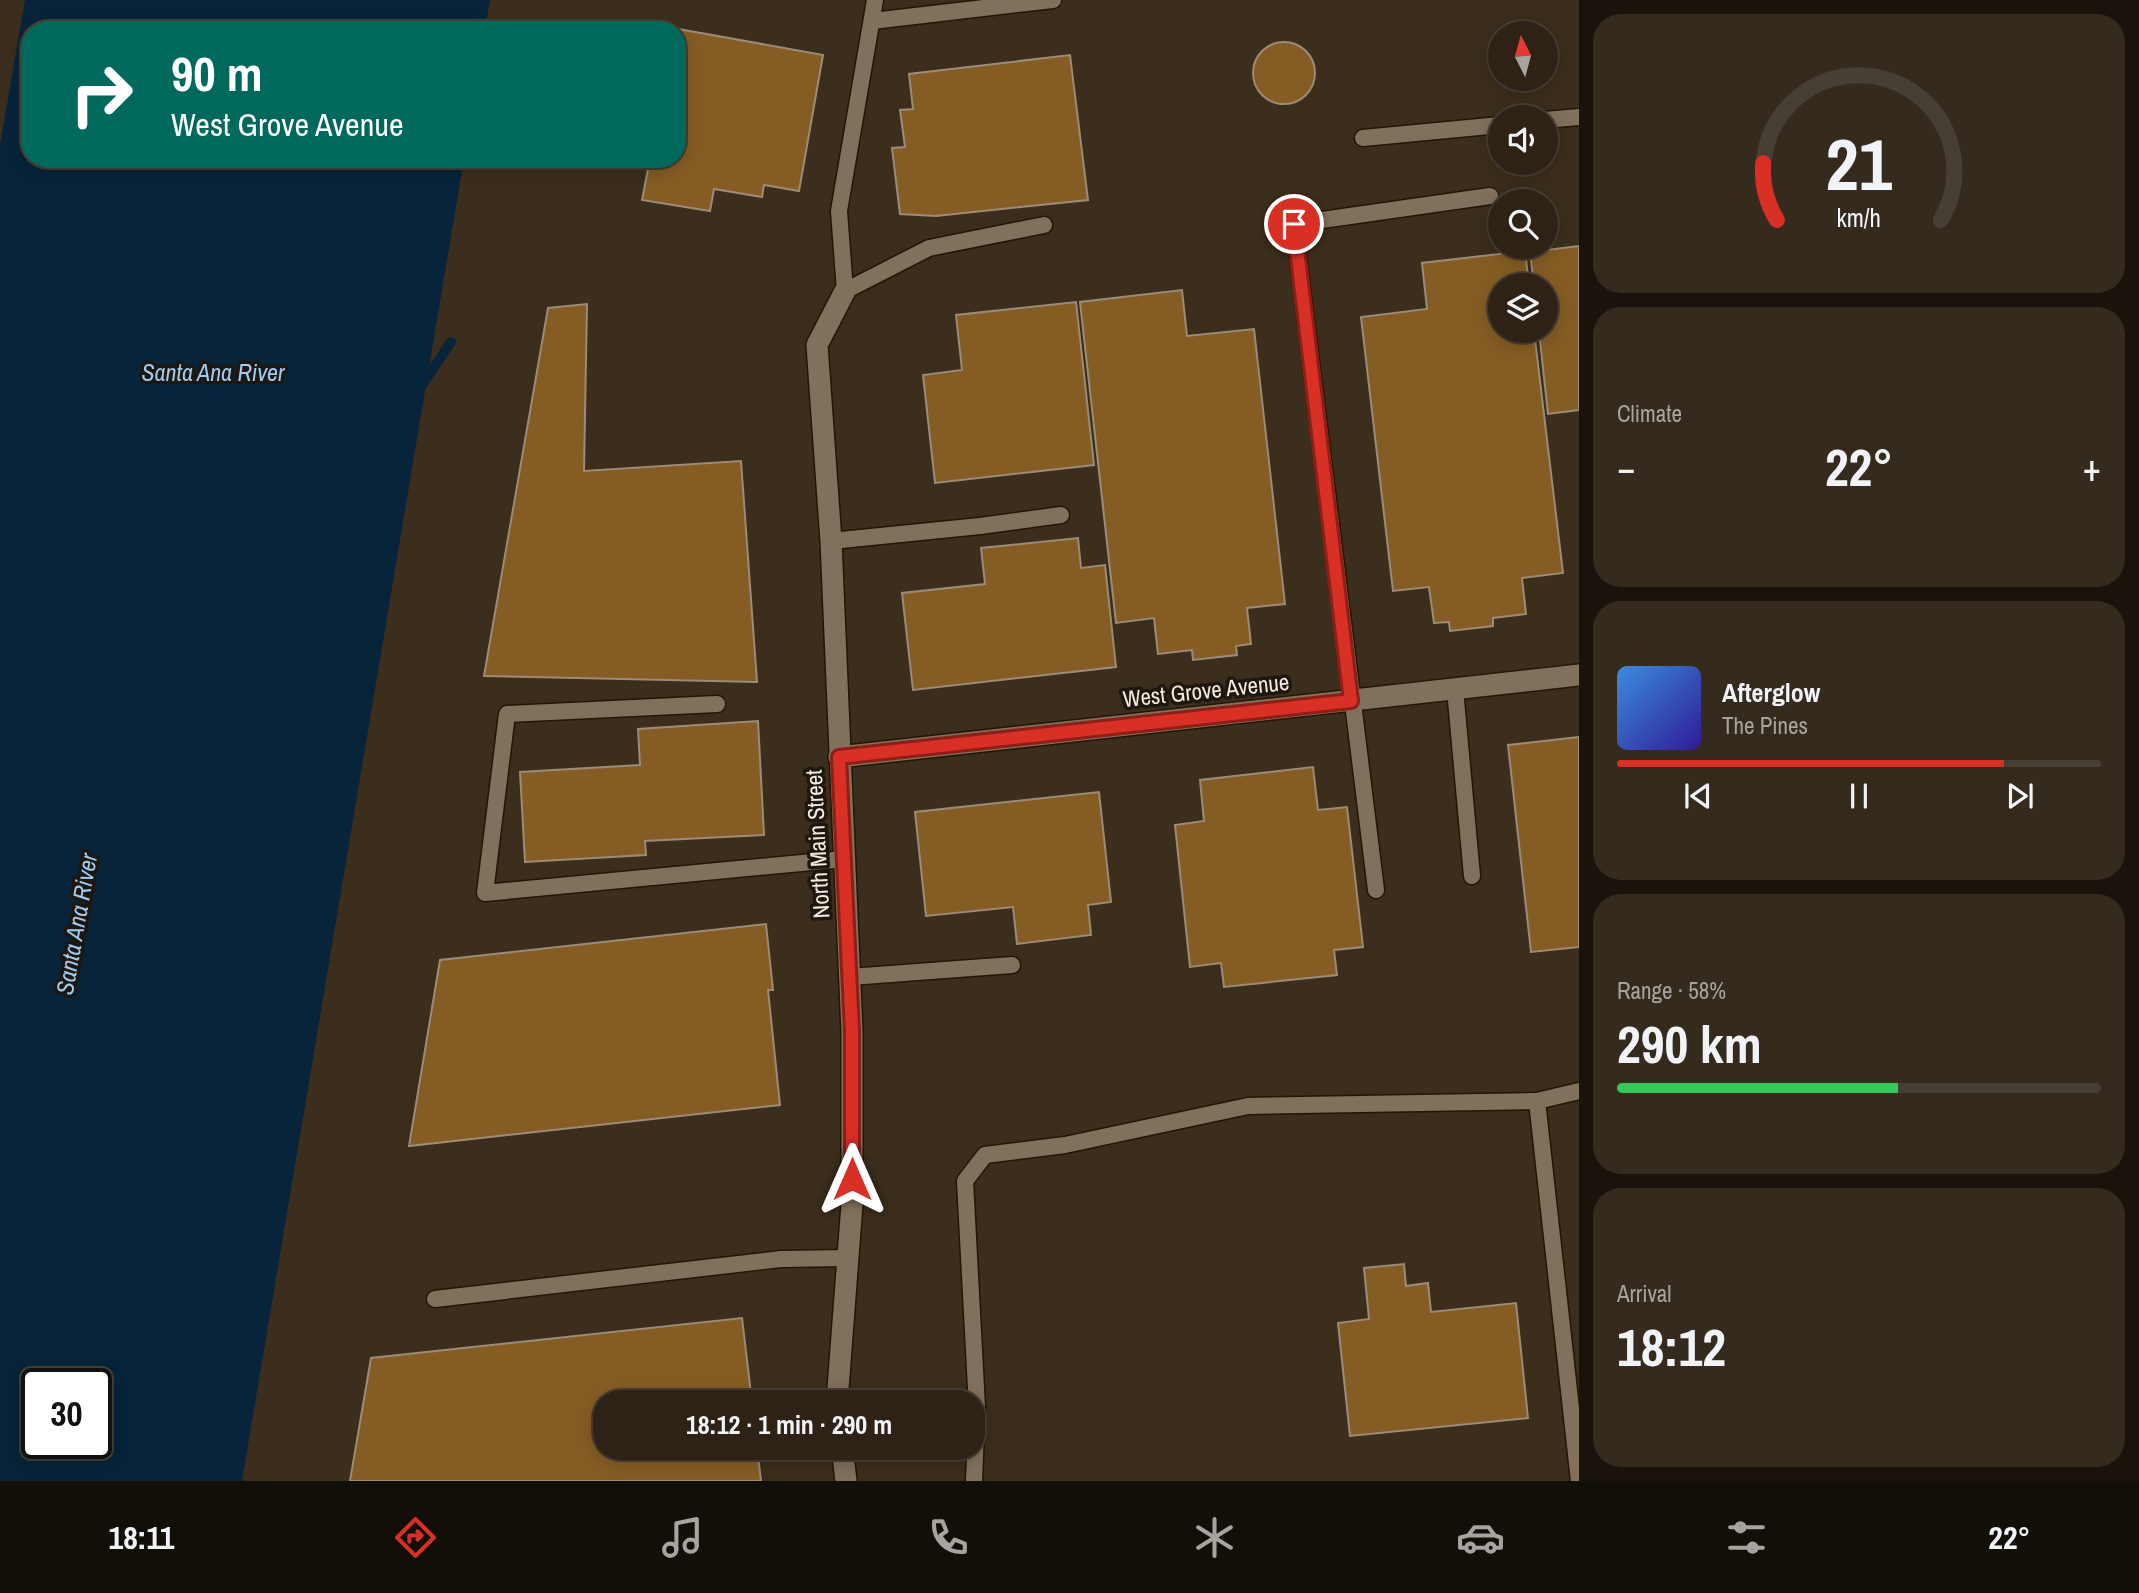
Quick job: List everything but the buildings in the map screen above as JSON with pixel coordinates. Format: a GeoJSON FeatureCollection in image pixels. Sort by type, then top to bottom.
{"type":"FeatureCollection","features":[{"type":"Feature","properties":{"kind":"street","name":"North Main Street"},"geometry":{"type":"LineString","coordinates":[[839,1390],[852,1204],[850,977],[831,541],[817,345],[845,291]]}},
{"type":"Feature","properties":{"kind":"street","name":"West Grove Avenue"},"geometry":{"type":"LineString","coordinates":[[839,757],[1579,675]]}},
{"type":"Feature","properties":{"kind":"street"},"geometry":{"type":"LineString","coordinates":[[844,1460],[846,1481]]}},
{"type":"Feature","properties":{"kind":"lane"},"geometry":{"type":"LineString","coordinates":[[875,0],[839,211],[845,291],[929,248],[1044,225]]}},
{"type":"Feature","properties":{"kind":"lane"},"geometry":{"type":"LineString","coordinates":[[872,21],[1053,0]]}},
{"type":"Feature","properties":{"kind":"lane"},"geometry":{"type":"LineString","coordinates":[[1558,119],[1579,117]]}},
{"type":"Feature","properties":{"kind":"lane"},"geometry":{"type":"LineString","coordinates":[[1363,138],[1488,126]]}},
{"type":"Feature","properties":{"kind":"lane"},"geometry":{"type":"LineString","coordinates":[[1376,890],[1294,224],[1488,196]]}},
{"type":"Feature","properties":{"kind":"lane"},"geometry":{"type":"LineString","coordinates":[[831,541],[1061,515]]}},
{"type":"Feature","properties":{"kind":"lane"},"geometry":{"type":"LineString","coordinates":[[1455,689],[1472,876]]}},
{"type":"Feature","properties":{"kind":"lane"},"geometry":{"type":"LineString","coordinates":[[717,704],[507,714],[485,893],[844,859]]}},
{"type":"Feature","properties":{"kind":"lane"},"geometry":{"type":"LineString","coordinates":[[850,977],[1012,965]]}},
{"type":"Feature","properties":{"kind":"lane"},"geometry":{"type":"LineString","coordinates":[[974,1481],[977,1407],[965,1181],[985,1155],[1065,1145],[1248,1106],[1537,1101],[1579,1091]]}},
{"type":"Feature","properties":{"kind":"lane"},"geometry":{"type":"LineString","coordinates":[[1537,1101],[1579,1481]]}},
{"type":"Feature","properties":{"kind":"lane"},"geometry":{"type":"LineString","coordinates":[[435,1299],[781,1259],[848,1258]]}},
{"type":"Feature","properties":{"kind":"water","name":"Santa Ana River"},"geometry":{"type":"Polygon","coordinates":[[[25,0],[490,0],[486,21],[21,21],[25,0]]]}},
{"type":"Feature","properties":{"kind":"water","name":"Santa Ana River"},"geometry":{"type":"Polygon","coordinates":[[[21,23],[21,168],[462,168],[242,1481],[0,1481],[0,145],[21,23]]]}},
{"type":"Feature","properties":{"kind":"waterway"},"geometry":{"type":"LineString","coordinates":[[420,388],[451,342]]}},
{"type":"Feature","properties":{"kind":"route"},"geometry":{"type":"LineString","coordinates":[[852,1179],[852,1032],[839,757],[1351,701],[1294,224]]}}]}
